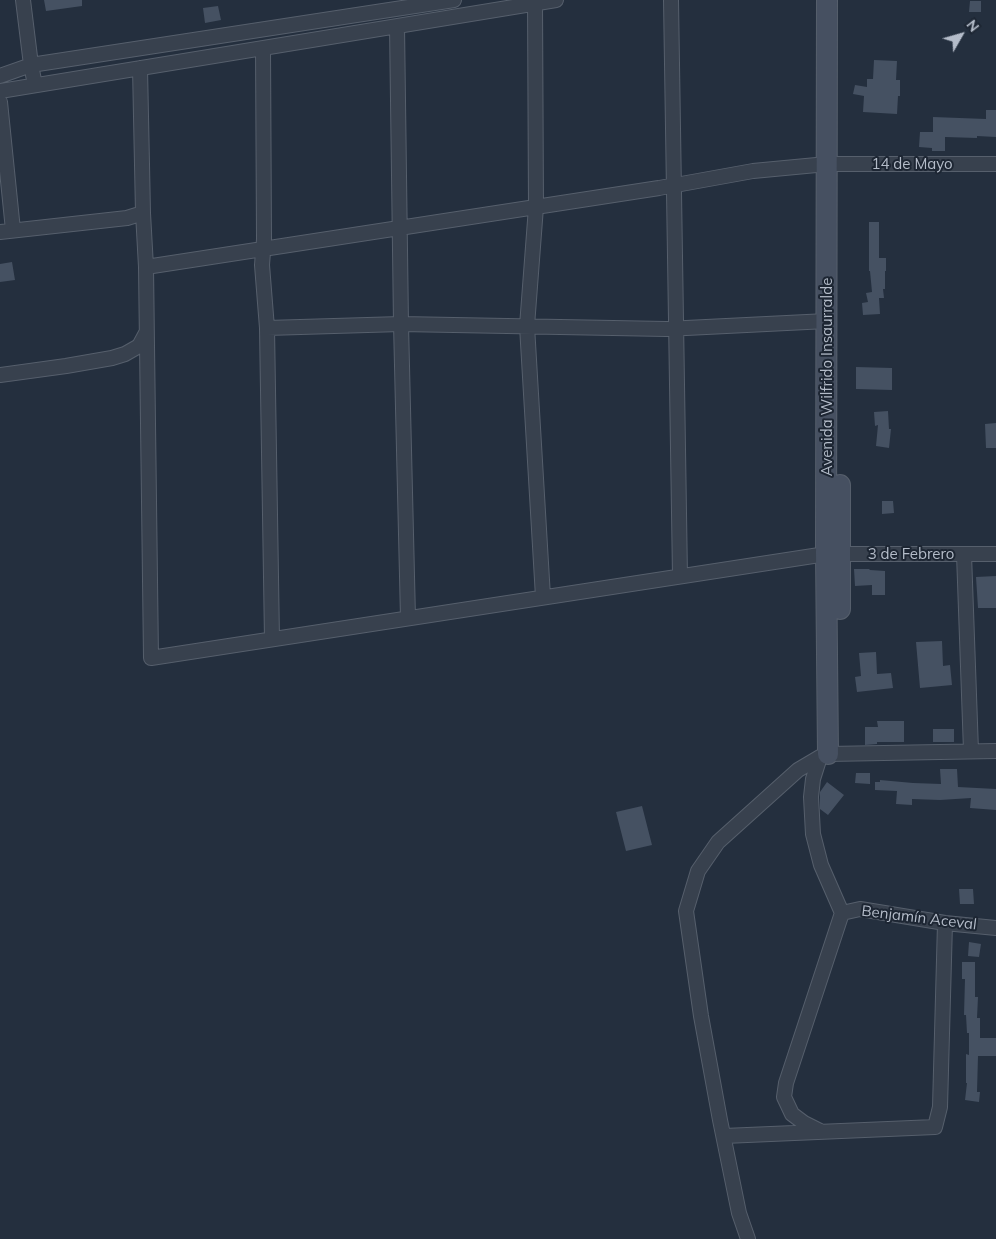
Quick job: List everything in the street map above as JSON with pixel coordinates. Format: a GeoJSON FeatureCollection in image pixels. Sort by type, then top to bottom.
{"type":"FeatureCollection","features":[{"type":"Feature","properties":{"kind":"street"},"geometry":{"type":"LineString","coordinates":[[23,0],[31,65],[36,85]]}},
{"type":"Feature","properties":{"kind":"street"},"geometry":{"type":"LineString","coordinates":[[0,76],[31,65],[436,1],[454,0]]}},
{"type":"Feature","properties":{"kind":"street"},"geometry":{"type":"LineString","coordinates":[[0,90],[556,0]]}},
{"type":"Feature","properties":{"kind":"street"},"geometry":{"type":"LineString","coordinates":[[671,0],[680,576]]}},
{"type":"Feature","properties":{"kind":"street","name":"Avenida Wilfrido Insaurralde"},"geometry":{"type":"LineString","coordinates":[[828,0],[833,164],[833,554],[829,755]]}},
{"type":"Feature","properties":{"kind":"street","name":"Avenida Wilfrido Insaurralde"},"geometry":{"type":"LineString","coordinates":[[833,554],[827,321],[840,0]]}},
{"type":"Feature","properties":{"kind":"street"},"geometry":{"type":"LineString","coordinates":[[436,1],[439,19]]}},
{"type":"Feature","properties":{"kind":"street"},"geometry":{"type":"LineString","coordinates":[[534,4],[536,207],[527,326],[543,597]]}},
{"type":"Feature","properties":{"kind":"street"},"geometry":{"type":"LineString","coordinates":[[397,26],[401,324],[408,618]]}},
{"type":"Feature","properties":{"kind":"street"},"geometry":{"type":"LineString","coordinates":[[263,48],[264,239],[262,265],[267,328],[272,639]]}},
{"type":"Feature","properties":{"kind":"street"},"geometry":{"type":"LineString","coordinates":[[0,375],[112,358],[125,354],[139,346],[146,332],[140,68]]}},
{"type":"Feature","properties":{"kind":"street"},"geometry":{"type":"LineString","coordinates":[[0,102],[7,231],[127,218],[143,213]]}},
{"type":"Feature","properties":{"kind":"street","name":"14 de Mayo"},"geometry":{"type":"LineString","coordinates":[[146,267],[674,186],[753,171],[833,164],[996,164]]}},
{"type":"Feature","properties":{"kind":"street"},"geometry":{"type":"LineString","coordinates":[[267,328],[401,324],[676,328],[827,321]]}},
{"type":"Feature","properties":{"kind":"street","name":"3 de Febrero"},"geometry":{"type":"LineString","coordinates":[[146,332],[151,658],[833,554],[996,554]]}},
{"type":"Feature","properties":{"kind":"street"},"geometry":{"type":"LineString","coordinates":[[964,554],[971,751]]}},
{"type":"Feature","properties":{"kind":"street"},"geometry":{"type":"LineString","coordinates":[[748,1239],[739,1213],[701,1016],[686,911],[698,872],[718,842],[798,770],[829,755],[996,751]]}},
{"type":"Feature","properties":{"kind":"street"},"geometry":{"type":"LineString","coordinates":[[823,1132],[804,1123],[792,1114],[784,1097],[786,1083],[842,913],[821,865],[813,834],[810,797],[813,779],[829,755]]}},
{"type":"Feature","properties":{"kind":"street","name":"Benjamín Aceval"},"geometry":{"type":"LineString","coordinates":[[842,913],[860,910],[946,923],[996,928]]}},
{"type":"Feature","properties":{"kind":"street"},"geometry":{"type":"LineString","coordinates":[[724,1136],[935,1127],[940,1107],[946,923]]}},
{"type":"Feature","properties":{"kind":"building"},"geometry":{"type":"Polygon","coordinates":[[[44,0],[82,0],[82,6],[46,11],[44,0]]]}},
{"type":"Feature","properties":{"kind":"building"},"geometry":{"type":"Polygon","coordinates":[[[970,1],[981,1],[981,12],[969,12],[970,1]]]}},
{"type":"Feature","properties":{"kind":"building"},"geometry":{"type":"Polygon","coordinates":[[[218,6],[221,20],[205,23],[203,8],[218,6]]]}},
{"type":"Feature","properties":{"kind":"building"},"geometry":{"type":"Polygon","coordinates":[[[874,60],[897,61],[896,80],[900,80],[900,96],[898,96],[897,114],[863,112],[864,96],[853,94],[855,85],[867,87],[867,79],[873,79],[874,60]]]}},
{"type":"Feature","properties":{"kind":"building"},"geometry":{"type":"Polygon","coordinates":[[[986,110],[996,110],[996,137],[945,137],[945,151],[932,151],[932,148],[919,147],[920,132],[933,132],[933,117],[986,119],[986,110]]]}},
{"type":"Feature","properties":{"kind":"building"},"geometry":{"type":"Polygon","coordinates":[[[869,222],[879,222],[879,258],[886,258],[885,289],[883,289],[884,298],[879,298],[880,314],[863,315],[862,303],[868,302],[866,293],[872,292],[869,271],[869,222]]]}},
{"type":"Feature","properties":{"kind":"building"},"geometry":{"type":"Polygon","coordinates":[[[12,262],[15,280],[0,282],[0,264],[12,262]]]}},
{"type":"Feature","properties":{"kind":"building"},"geometry":{"type":"Polygon","coordinates":[[[856,367],[892,368],[892,390],[856,389],[856,367]]]}},
{"type":"Feature","properties":{"kind":"building"},"geometry":{"type":"Polygon","coordinates":[[[888,411],[889,429],[891,429],[889,448],[876,446],[878,425],[875,426],[874,412],[888,411]]]}},
{"type":"Feature","properties":{"kind":"building"},"geometry":{"type":"Polygon","coordinates":[[[996,423],[996,448],[986,448],[985,424],[996,423]]]}},
{"type":"Feature","properties":{"kind":"building"},"geometry":{"type":"Polygon","coordinates":[[[882,501],[893,501],[894,513],[882,514],[882,501]]]}},
{"type":"Feature","properties":{"kind":"building"},"geometry":{"type":"Polygon","coordinates":[[[854,569],[885,571],[885,595],[872,595],[872,585],[855,586],[854,569]]]}},
{"type":"Feature","properties":{"kind":"building"},"geometry":{"type":"Polygon","coordinates":[[[996,576],[996,608],[978,608],[976,577],[996,576]]]}},
{"type":"Feature","properties":{"kind":"building"},"geometry":{"type":"Polygon","coordinates":[[[942,641],[943,666],[950,665],[952,685],[920,688],[916,642],[942,641]]]}},
{"type":"Feature","properties":{"kind":"building"},"geometry":{"type":"Polygon","coordinates":[[[876,652],[877,674],[891,673],[893,688],[857,692],[855,677],[861,676],[859,653],[876,652]]]}},
{"type":"Feature","properties":{"kind":"building"},"geometry":{"type":"Polygon","coordinates":[[[877,721],[904,721],[904,742],[877,742],[877,744],[865,745],[865,727],[878,727],[877,721]]]}},
{"type":"Feature","properties":{"kind":"building"},"geometry":{"type":"Polygon","coordinates":[[[933,729],[954,729],[954,742],[933,742],[933,729]]]}},
{"type":"Feature","properties":{"kind":"building"},"geometry":{"type":"Polygon","coordinates":[[[940,769],[957,769],[958,787],[996,789],[996,810],[970,808],[971,798],[912,799],[912,805],[896,804],[897,791],[875,790],[875,782],[880,782],[880,780],[941,784],[940,769]]]}},
{"type":"Feature","properties":{"kind":"building"},"geometry":{"type":"Polygon","coordinates":[[[856,773],[870,773],[870,784],[855,783],[856,773]]]}},
{"type":"Feature","properties":{"kind":"building"},"geometry":{"type":"Polygon","coordinates":[[[827,782],[844,795],[828,815],[820,809],[820,792],[827,782]]]}},
{"type":"Feature","properties":{"kind":"building"},"geometry":{"type":"Polygon","coordinates":[[[642,806],[652,845],[626,851],[616,812],[642,806]]]}},
{"type":"Feature","properties":{"kind":"building"},"geometry":{"type":"Polygon","coordinates":[[[959,889],[973,889],[974,904],[960,904],[959,889]]]}},
{"type":"Feature","properties":{"kind":"building"},"geometry":{"type":"Polygon","coordinates":[[[969,942],[981,944],[979,957],[968,956],[969,942]]]}},
{"type":"Feature","properties":{"kind":"building"},"geometry":{"type":"Polygon","coordinates":[[[962,962],[975,962],[975,997],[978,997],[977,1018],[980,1018],[980,1038],[996,1038],[996,1056],[978,1056],[977,1092],[980,1092],[979,1102],[965,1100],[967,1083],[966,1054],[969,1055],[969,1033],[967,1033],[966,1015],[964,1015],[965,979],[962,979],[962,962]]]}}]}
